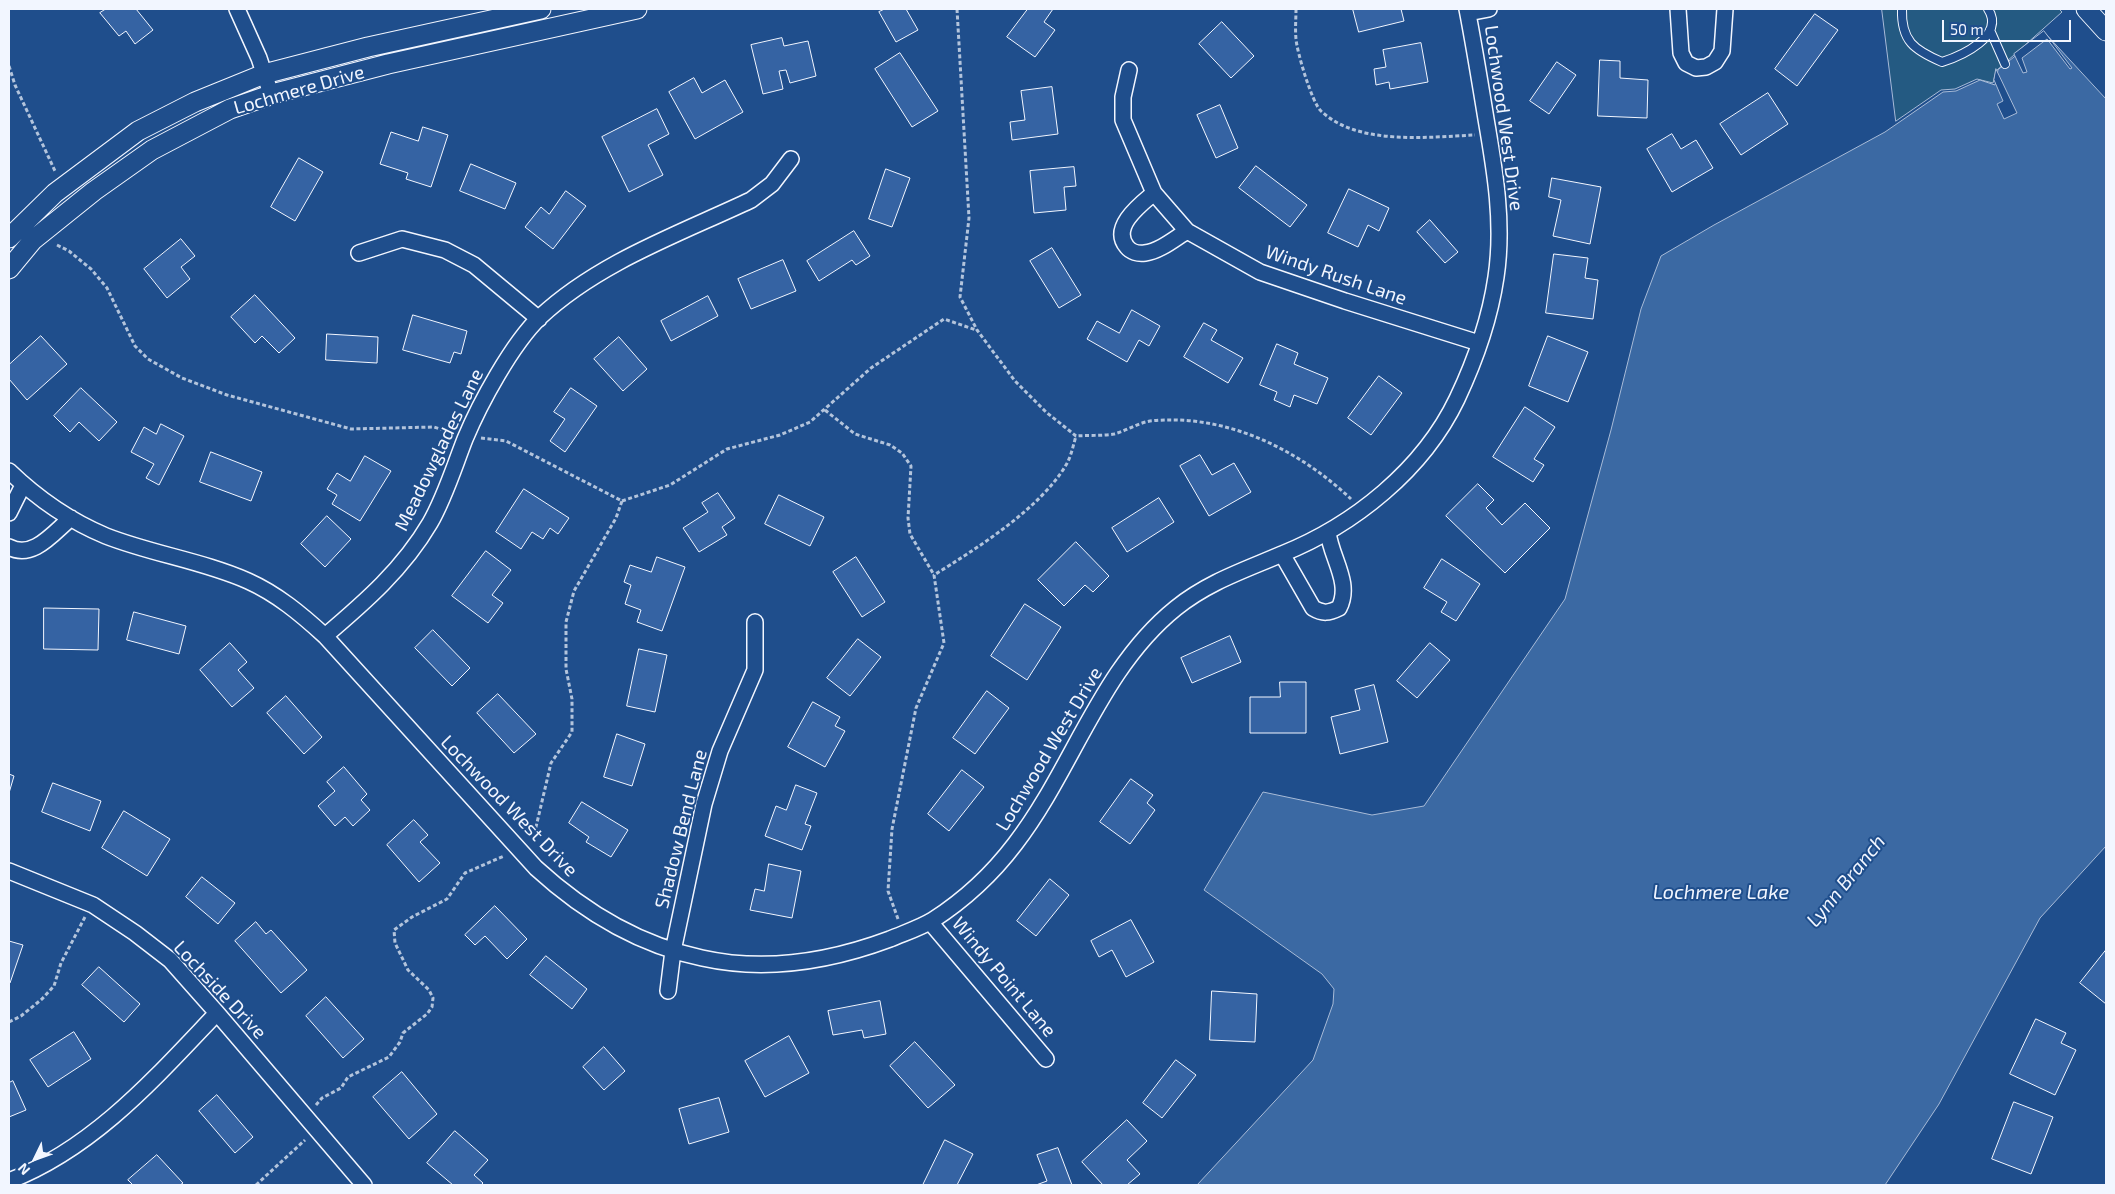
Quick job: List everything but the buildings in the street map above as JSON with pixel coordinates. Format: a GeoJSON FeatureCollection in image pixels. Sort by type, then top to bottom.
{"type":"FeatureCollection","features":[{"type":"Feature","properties":{"kind":"street"},"geometry":{"type":"LineString","coordinates":[[237,9],[264,74],[270,94]]}},
{"type":"Feature","properties":{"kind":"street","name":"Lochmere Drive"},"geometry":{"type":"LineString","coordinates":[[9,238],[55,193],[138,131],[195,102],[264,74],[368,47],[541,9]]}},
{"type":"Feature","properties":{"kind":"street","name":"Lochmere Drive"},"geometry":{"type":"LineString","coordinates":[[9,269],[33,240],[94,191],[152,150],[230,109],[270,94],[388,64],[637,9]]}},
{"type":"Feature","properties":{"kind":"street"},"geometry":{"type":"LineString","coordinates":[[1468,11],[1489,9]]}},
{"type":"Feature","properties":{"kind":"street"},"geometry":{"type":"LineString","coordinates":[[1678,9],[1681,53],[1686,63],[1696,68],[1706,68],[1715,62],[1722,51],[1726,9]]}},
{"type":"Feature","properties":{"kind":"street"},"geometry":{"type":"LineString","coordinates":[[2086,9],[2106,31]]}},
{"type":"Feature","properties":{"kind":"street","name":"Lochwood West Drive"},"geometry":{"type":"LineString","coordinates":[[9,471],[23,485],[71,518],[129,544],[221,571],[248,581],[301,613],[325,636],[516,845],[559,889],[584,908],[633,935],[673,951],[728,962],[784,963],[833,957],[904,933],[930,922],[971,890],[1014,846],[1050,793],[1109,688],[1138,644],[1176,608],[1222,578],[1282,554],[1328,532],[1363,509],[1391,486],[1417,458],[1436,433],[1456,402],[1479,343],[1491,302],[1498,252],[1498,199],[1468,11]]}},
{"type":"Feature","properties":{"kind":"street","name":"Windy Rush Lane"},"geometry":{"type":"LineString","coordinates":[[1129,70],[1123,98],[1123,120],[1154,192],[1187,231],[1260,272],[1479,343]]}},
{"type":"Feature","properties":{"kind":"street","name":"Meadowglades Lane"},"geometry":{"type":"LineString","coordinates":[[325,636],[384,584],[417,543],[443,497],[466,437],[497,375],[539,318],[600,272],[757,196],[772,184],[791,159]]}},
{"type":"Feature","properties":{"kind":"street"},"geometry":{"type":"LineString","coordinates":[[1154,192],[1136,208],[1127,220],[1122,237],[1126,246],[1138,253],[1147,252],[1187,231]]}},
{"type":"Feature","properties":{"kind":"street"},"geometry":{"type":"LineString","coordinates":[[359,254],[402,239],[445,250],[474,265],[539,318]]}},
{"type":"Feature","properties":{"kind":"street"},"geometry":{"type":"LineString","coordinates":[[9,513],[23,485]]}},
{"type":"Feature","properties":{"kind":"street"},"geometry":{"type":"LineString","coordinates":[[9,547],[18,552],[27,552],[37,547],[71,518]]}},
{"type":"Feature","properties":{"kind":"street"},"geometry":{"type":"LineString","coordinates":[[1282,554],[1313,608],[1320,612],[1330,613],[1339,608],[1344,594],[1344,584],[1329,545],[1328,532]]}},
{"type":"Feature","properties":{"kind":"street","name":"Shadow Bend Lane"},"geometry":{"type":"LineString","coordinates":[[668,991],[673,951],[697,832],[712,777],[732,723],[755,670],[755,622]]}},
{"type":"Feature","properties":{"kind":"street","name":"Lochside Drive"},"geometry":{"type":"LineString","coordinates":[[9,871],[93,905],[135,933],[170,960],[364,1185]]}},
{"type":"Feature","properties":{"kind":"street","name":"Windy Point Lane"},"geometry":{"type":"LineString","coordinates":[[930,922],[1046,1059]]}},
{"type":"Feature","properties":{"kind":"street"},"geometry":{"type":"LineString","coordinates":[[9,1181],[38,1170],[99,1129],[138,1096],[217,1013]]}},
{"type":"Feature","properties":{"kind":"lane"},"geometry":{"type":"LineString","coordinates":[[1902,9],[1902,24],[1908,39],[1920,52],[1942,62],[1978,45],[1990,30]]}},
{"type":"Feature","properties":{"kind":"lane"},"geometry":{"type":"LineString","coordinates":[[1988,9],[1991,14],[1990,30],[2006,64]]}},
{"type":"Feature","properties":{"kind":"path"},"geometry":{"type":"LineString","coordinates":[[957,9],[969,218],[960,297],[977,330],[1015,381],[1046,412],[1076,436],[1114,434],[1149,422],[1187,421],[1242,431],[1283,449],[1318,470],[1363,509]]}},
{"type":"Feature","properties":{"kind":"path"},"geometry":{"type":"LineString","coordinates":[[1296,9],[1296,39],[1306,78],[1320,110],[1345,126],[1377,134],[1415,139],[1488,134]]}},
{"type":"Feature","properties":{"kind":"path"},"geometry":{"type":"LineString","coordinates":[[9,66],[15,85],[56,172]]}},
{"type":"Feature","properties":{"kind":"path"},"geometry":{"type":"LineString","coordinates":[[58,244],[91,269],[107,288],[135,346],[148,359],[182,378],[227,395],[351,429],[434,427],[466,437],[506,440],[622,501],[670,485],[727,449],[795,430],[825,410],[871,368],[944,319],[977,330]]}},
{"type":"Feature","properties":{"kind":"path"},"geometry":{"type":"LineString","coordinates":[[825,410],[855,434],[890,444],[902,453],[911,466],[908,518],[910,534],[934,575],[944,643],[916,708],[892,829],[888,891],[904,933]]}},
{"type":"Feature","properties":{"kind":"path"},"geometry":{"type":"LineString","coordinates":[[934,575],[1012,521],[1050,487],[1067,464],[1076,436]]}},
{"type":"Feature","properties":{"kind":"path"},"geometry":{"type":"LineString","coordinates":[[256,1185],[307,1139],[314,1127],[316,1103],[322,1098],[335,1093],[348,1077],[389,1057],[400,1042],[403,1033],[427,1014],[432,1007],[433,998],[429,990],[408,970],[395,943],[394,930],[412,917],[447,899],[465,873],[502,856],[536,827],[551,763],[572,732],[572,699],[566,669],[566,622],[574,591],[616,518],[622,501]]}},
{"type":"Feature","properties":{"kind":"path"},"geometry":{"type":"LineString","coordinates":[[9,1022],[21,1016],[42,999],[54,986],[61,963],[93,905]]}},
{"type":"Feature","properties":{"kind":"shaded area"},"geometry":{"type":"Polygon","coordinates":[[[1882,9],[2059,9],[2062,12],[1996,71],[1993,83],[1977,79],[1955,89],[1941,90],[1896,121],[1882,9]]]}},
{"type":"Feature","properties":{"kind":"water","name":"Lochmere Lake"},"geometry":{"type":"Polygon","coordinates":[[[2045,33],[2106,99],[2106,846],[2040,918],[1939,1104],[1885,1185],[1197,1185],[1313,1060],[1333,1004],[1334,989],[1322,974],[1204,890],[1263,792],[1372,815],[1424,806],[1565,599],[1611,430],[1641,309],[1661,256],[1885,132],[1943,92],[1956,91],[1980,80],[1995,85],[1998,70],[2045,33]]]}},
{"type":"Feature","properties":{"kind":"pier"},"geometry":{"type":"Polygon","coordinates":[[[2044,31],[2072,68],[2070,69],[2047,39],[2022,58],[2027,72],[2023,73],[2014,54],[2044,31]]]}},
{"type":"Feature","properties":{"kind":"pier"},"geometry":{"type":"Polygon","coordinates":[[[1996,69],[2017,113],[2004,119],[1997,104],[2003,101],[1994,80],[1996,69]]]}},
{"type":"Feature","properties":{"kind":"water label","name":"Lynn Branch"},"geometry":{"type":"Point","coordinates":[1846,881]}}]}
